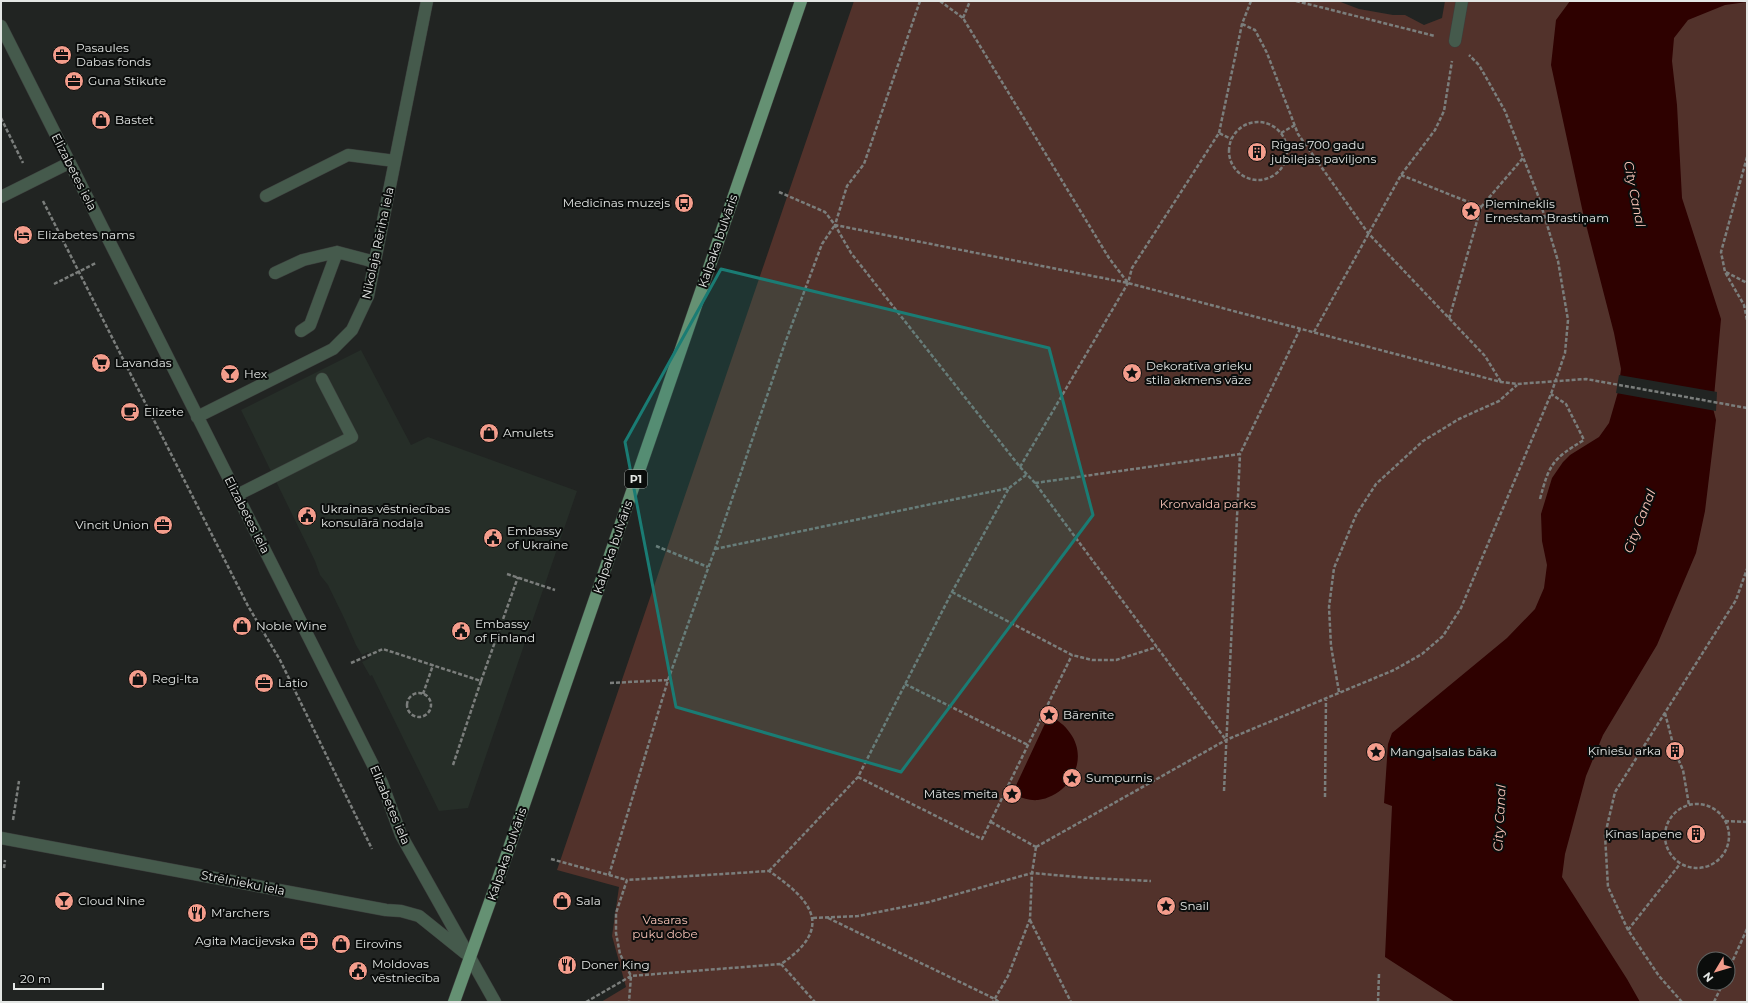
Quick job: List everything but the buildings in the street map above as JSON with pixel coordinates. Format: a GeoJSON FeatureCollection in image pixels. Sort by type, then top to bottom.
{"type":"FeatureCollection","features":[{"type":"Feature","properties":{"kind":"main road","name":"Kalpaka bulvāris"},"geometry":{"type":"LineString","coordinates":[[471,957],[801,1]]}},
{"type":"Feature","properties":{"kind":"main road","name":"P1"},"geometry":{"type":"LineString","coordinates":[[454,1002],[471,957]]}},
{"type":"Feature","properties":{"kind":"street","name":"Nikolaja Rēriha iela"},"geometry":{"type":"LineString","coordinates":[[197,417],[333,348],[352,330],[368,296],[427,1]]}},
{"type":"Feature","properties":{"kind":"street"},"geometry":{"type":"LineString","coordinates":[[1455,41],[1462,1]]}},
{"type":"Feature","properties":{"kind":"street","name":"Elizabetes iela"},"geometry":{"type":"LineString","coordinates":[[1,26],[382,783],[401,835],[495,1002]]}},
{"type":"Feature","properties":{"kind":"street"},"geometry":{"type":"LineString","coordinates":[[266,196],[348,155],[395,161]]}},
{"type":"Feature","properties":{"kind":"street"},"geometry":{"type":"LineString","coordinates":[[1,197],[69,163]]}},
{"type":"Feature","properties":{"kind":"street"},"geometry":{"type":"LineString","coordinates":[[275,273],[303,260],[337,252],[375,262]]}},
{"type":"Feature","properties":{"kind":"street"},"geometry":{"type":"LineString","coordinates":[[302,331],[310,325],[337,252]]}},
{"type":"Feature","properties":{"kind":"street"},"geometry":{"type":"LineString","coordinates":[[237,495],[352,437],[322,379]]}},
{"type":"Feature","properties":{"kind":"street","name":"Strēlnieku iela"},"geometry":{"type":"LineString","coordinates":[[5,839],[386,910],[401,910],[419,916],[471,957]]}},
{"type":"Feature","properties":{"kind":"path"},"geometry":{"type":"LineString","coordinates":[[609,875],[668,680],[715,549],[785,344],[822,244],[835,225],[847,186],[864,164],[920,1]]}},
{"type":"Feature","properties":{"kind":"path"},"geometry":{"type":"LineString","coordinates":[[940,1],[963,18],[1110,258],[1128,283]]}},
{"type":"Feature","properties":{"kind":"path"},"geometry":{"type":"LineString","coordinates":[[963,18],[970,1]]}},
{"type":"Feature","properties":{"kind":"path"},"geometry":{"type":"LineString","coordinates":[[1020,467],[1128,283],[1132,268],[1218,133],[1242,24],[1251,1]]}},
{"type":"Feature","properties":{"kind":"path"},"geometry":{"type":"LineString","coordinates":[[1036,847],[1226,740],[1394,670],[1422,654],[1443,636],[1461,608],[1551,394],[1565,353],[1568,320],[1558,261],[1539,198],[1505,111],[1479,66],[1455,41],[1366,20],[1296,1]]}},
{"type":"Feature","properties":{"kind":"path"},"geometry":{"type":"LineString","coordinates":[[1242,24],[1255,30],[1267,53],[1298,134],[1368,233],[1485,356],[1501,382]]}},
{"type":"Feature","properties":{"kind":"path"},"geometry":{"type":"LineString","coordinates":[[1314,332],[1402,174],[1436,130],[1444,112],[1455,41]]}},
{"type":"Feature","properties":{"kind":"path"},"geometry":{"type":"LineString","coordinates":[[1,118],[248,606],[280,660],[372,849]]}},
{"type":"Feature","properties":{"kind":"path"},"geometry":{"type":"LineString","coordinates":[[1254,122],[1269,124],[1281,133],[1287,151],[1281,168],[1274,175],[1266,179],[1257,180],[1247,178],[1239,173],[1233,166],[1230,158],[1231,139],[1241,128],[1254,122]]}},
{"type":"Feature","properties":{"kind":"path"},"geometry":{"type":"LineString","coordinates":[[1281,133],[1295,125]]}},
{"type":"Feature","properties":{"kind":"path"},"geometry":{"type":"LineString","coordinates":[[1218,133],[1231,139]]}},
{"type":"Feature","properties":{"kind":"path"},"geometry":{"type":"LineString","coordinates":[[1747,157],[1721,252],[1725,272],[1744,304],[1747,320]]}},
{"type":"Feature","properties":{"kind":"path"},"geometry":{"type":"LineString","coordinates":[[1449,319],[1481,207],[1524,158]]}},
{"type":"Feature","properties":{"kind":"path"},"geometry":{"type":"LineString","coordinates":[[1402,174],[1481,207]]}},
{"type":"Feature","properties":{"kind":"path"},"geometry":{"type":"LineString","coordinates":[[779,192],[825,212],[835,225],[851,253],[1026,475],[1035,484],[1226,740]]}},
{"type":"Feature","properties":{"kind":"path"},"geometry":{"type":"LineString","coordinates":[[835,225],[1128,283],[1501,382],[1517,384],[1586,379],[1747,408]]}},
{"type":"Feature","properties":{"kind":"path"},"geometry":{"type":"LineString","coordinates":[[54,284],[116,254]]}},
{"type":"Feature","properties":{"kind":"path"},"geometry":{"type":"LineString","coordinates":[[1725,272],[1747,283]]}},
{"type":"Feature","properties":{"kind":"path"},"geometry":{"type":"LineString","coordinates":[[1224,791],[1240,454],[1300,328]]}},
{"type":"Feature","properties":{"kind":"path"},"geometry":{"type":"LineString","coordinates":[[1339,692],[1331,646],[1329,607],[1334,568],[1356,515],[1376,484],[1423,441],[1459,420],[1499,401],[1517,384]]}},
{"type":"Feature","properties":{"kind":"path"},"geometry":{"type":"LineString","coordinates":[[1540,499],[1546,476],[1550,468],[1563,454],[1584,440],[1566,404],[1551,394]]}},
{"type":"Feature","properties":{"kind":"path"},"geometry":{"type":"LineString","coordinates":[[1035,484],[1240,454]]}},
{"type":"Feature","properties":{"kind":"path"},"geometry":{"type":"LineString","coordinates":[[769,872],[858,777],[952,592],[1009,488],[1026,475]]}},
{"type":"Feature","properties":{"kind":"path"},"geometry":{"type":"LineString","coordinates":[[715,549],[1009,488]]}},
{"type":"Feature","properties":{"kind":"path"},"geometry":{"type":"LineString","coordinates":[[656,546],[708,567]]}},
{"type":"Feature","properties":{"kind":"path"},"geometry":{"type":"LineString","coordinates":[[1682,1002],[1659,976],[1628,930],[1608,887],[1605,835],[1615,792],[1736,600],[1747,568]]}},
{"type":"Feature","properties":{"kind":"path"},"geometry":{"type":"LineString","coordinates":[[507,574],[555,590]]}},
{"type":"Feature","properties":{"kind":"path"},"geometry":{"type":"LineString","coordinates":[[453,764],[518,578]]}},
{"type":"Feature","properties":{"kind":"path"},"geometry":{"type":"LineString","coordinates":[[952,592],[1072,655],[1092,660],[1116,660],[1157,647]]}},
{"type":"Feature","properties":{"kind":"path"},"geometry":{"type":"LineString","coordinates":[[351,663],[382,649],[481,681]]}},
{"type":"Feature","properties":{"kind":"path"},"geometry":{"type":"LineString","coordinates":[[858,777],[982,839],[1072,655]]}},
{"type":"Feature","properties":{"kind":"path"},"geometry":{"type":"LineString","coordinates":[[423,694],[433,665]]}},
{"type":"Feature","properties":{"kind":"path"},"geometry":{"type":"LineString","coordinates":[[610,683],[668,680]]}},
{"type":"Feature","properties":{"kind":"path"},"geometry":{"type":"LineString","coordinates":[[905,684],[1028,745]]}},
{"type":"Feature","properties":{"kind":"path"},"geometry":{"type":"LineString","coordinates":[[420,693],[423,694],[429,699],[431,707],[427,714],[420,717],[415,717],[408,709],[408,701],[412,695],[420,693]]}},
{"type":"Feature","properties":{"kind":"path"},"geometry":{"type":"LineString","coordinates":[[1325,797],[1326,698]]}},
{"type":"Feature","properties":{"kind":"path"},"geometry":{"type":"LineString","coordinates":[[1665,713],[1674,748]]}},
{"type":"Feature","properties":{"kind":"path"},"geometry":{"type":"LineString","coordinates":[[1676,754],[1683,770],[1689,805]]}},
{"type":"Feature","properties":{"kind":"path"},"geometry":{"type":"LineString","coordinates":[[5,839],[19,780]]}},
{"type":"Feature","properties":{"kind":"path"},"geometry":{"type":"LineString","coordinates":[[1700,804],[1710,807],[1719,813],[1725,821],[1729,831],[1729,841],[1726,851],[1719,860],[1711,866],[1700,869],[1690,868],[1680,864],[1672,857],[1666,847],[1666,826],[1671,816],[1680,809],[1689,805],[1700,804]]}},
{"type":"Feature","properties":{"kind":"path"},"geometry":{"type":"LineString","coordinates":[[1725,821],[1747,822]]}},
{"type":"Feature","properties":{"kind":"path"},"geometry":{"type":"LineString","coordinates":[[990,822],[1036,847]]}},
{"type":"Feature","properties":{"kind":"path"},"geometry":{"type":"LineString","coordinates":[[994,1000],[1008,976],[1030,919],[1032,873],[1036,847]]}},
{"type":"Feature","properties":{"kind":"path"},"geometry":{"type":"LineString","coordinates":[[551,859],[627,880],[769,872],[789,884],[803,899],[813,918],[811,934],[798,952],[781,964],[631,976],[586,1002]]}},
{"type":"Feature","properties":{"kind":"path"},"geometry":{"type":"LineString","coordinates":[[1628,930],[1680,864]]}},
{"type":"Feature","properties":{"kind":"path"},"geometry":{"type":"LineString","coordinates":[[813,918],[858,916],[929,902],[1032,873],[1151,881]]}},
{"type":"Feature","properties":{"kind":"path"},"geometry":{"type":"LineString","coordinates":[[627,880],[616,913],[616,933],[620,954],[631,976],[629,1002]]}},
{"type":"Feature","properties":{"kind":"path"},"geometry":{"type":"LineString","coordinates":[[827,918],[999,1002]]}},
{"type":"Feature","properties":{"kind":"path"},"geometry":{"type":"LineString","coordinates":[[1030,919],[1071,1002]]}},
{"type":"Feature","properties":{"kind":"path"},"geometry":{"type":"LineString","coordinates":[[1736,953],[1747,929]]}},
{"type":"Feature","properties":{"kind":"path"},"geometry":{"type":"LineString","coordinates":[[781,964],[815,1002]]}},
{"type":"Feature","properties":{"kind":"path"},"geometry":{"type":"LineString","coordinates":[[1378,1002],[1380,974]]}},
{"type":"Feature","properties":{"kind":"path"},"geometry":{"type":"LineString","coordinates":[[1714,1002],[1719,991]]}},
{"type":"Feature","properties":{"kind":"highlighted area"},"geometry":{"type":"Polygon","coordinates":[[[721,269],[1049,348],[1093,515],[901,772],[676,707],[625,442],[721,269]]]}},
{"type":"Feature","properties":{"kind":"shaded area"},"geometry":{"type":"Polygon","coordinates":[[[361,350],[411,445],[428,437],[577,491],[468,808],[439,811],[372,675],[370,676],[362,662],[370,658],[369,654],[368,652],[362,655],[356,645],[328,585],[320,575],[315,561],[241,410],[361,350]]]}},
{"type":"Feature","properties":{"kind":"green space","name":"Kronvalda parks"},"geometry":{"type":"Polygon","coordinates":[[[854,1],[1338,1],[1359,9],[1393,15],[1405,15],[1424,25],[1442,18],[1445,1],[1747,1],[1747,1002],[601,1002],[626,987],[612,936],[619,887],[557,870],[854,1]]]}},
{"type":"Feature","properties":{"kind":"water","name":"City Canal"},"geometry":{"type":"Polygon","coordinates":[[[1570,1],[1747,1],[1725,5],[1688,20],[1674,38],[1672,61],[1677,105],[1682,198],[1721,319],[1713,408],[1716,420],[1705,511],[1696,553],[1657,645],[1603,735],[1586,776],[1565,854],[1562,877],[1640,1002],[1455,1002],[1385,957],[1392,806],[1384,803],[1388,744],[1392,733],[1507,638],[1535,609],[1544,588],[1547,565],[1542,541],[1541,514],[1552,478],[1570,455],[1599,437],[1609,423],[1618,392],[1621,369],[1614,333],[1583,213],[1551,65],[1556,20],[1570,1]]]}},
{"type":"Feature","properties":{"kind":"water"},"geometry":{"type":"Polygon","coordinates":[[[1049,715],[1066,728],[1076,743],[1078,754],[1077,765],[1073,775],[1059,792],[1049,797],[1031,800],[1012,794],[1049,715]]]}},
{"type":"Feature","properties":{"kind":"pier"},"geometry":{"type":"Polygon","coordinates":[[[1619,375],[1717,392],[1716,411],[1616,393],[1619,375]]]}},
{"type":"Feature","properties":{"kind":"place","name":"Pasaules Dabas fonds"},"geometry":{"type":"Point","coordinates":[62,55]}},
{"type":"Feature","properties":{"kind":"place","name":"Guna Stikute"},"geometry":{"type":"Point","coordinates":[74,81]}},
{"type":"Feature","properties":{"kind":"place","name":"Bastet"},"geometry":{"type":"Point","coordinates":[101,120]}},
{"type":"Feature","properties":{"kind":"place","name":"Rīgas 700 gadu jubilejas paviljons"},"geometry":{"type":"Point","coordinates":[1257,152]}},
{"type":"Feature","properties":{"kind":"place","name":"Medicīnas muzejs"},"geometry":{"type":"Point","coordinates":[684,203]}},
{"type":"Feature","properties":{"kind":"place","name":"Piemineklis Ernestam Brastiņam"},"geometry":{"type":"Point","coordinates":[1471,211]}},
{"type":"Feature","properties":{"kind":"place","name":"Elizabetes nams"},"geometry":{"type":"Point","coordinates":[23,235]}},
{"type":"Feature","properties":{"kind":"place","name":"Lavandas"},"geometry":{"type":"Point","coordinates":[101,363]}},
{"type":"Feature","properties":{"kind":"place","name":"Dekoratīva grieķu stila akmens vāze"},"geometry":{"type":"Point","coordinates":[1132,373]}},
{"type":"Feature","properties":{"kind":"place","name":"Hex"},"geometry":{"type":"Point","coordinates":[230,374]}},
{"type":"Feature","properties":{"kind":"place","name":"Elizete"},"geometry":{"type":"Point","coordinates":[130,412]}},
{"type":"Feature","properties":{"kind":"place","name":"Amulets"},"geometry":{"type":"Point","coordinates":[489,433]}},
{"type":"Feature","properties":{"kind":"place","name":"Ukrainas vēstniecības konsulārā nodaļa"},"geometry":{"type":"Point","coordinates":[307,516]}},
{"type":"Feature","properties":{"kind":"place","name":"Vincit Union"},"geometry":{"type":"Point","coordinates":[163,525]}},
{"type":"Feature","properties":{"kind":"place","name":"Embassy of Ukraine"},"geometry":{"type":"Point","coordinates":[493,538]}},
{"type":"Feature","properties":{"kind":"place","name":"Noble Wine"},"geometry":{"type":"Point","coordinates":[242,626]}},
{"type":"Feature","properties":{"kind":"place","name":"Embassy of Finland"},"geometry":{"type":"Point","coordinates":[461,631]}},
{"type":"Feature","properties":{"kind":"place","name":"Regi-lta"},"geometry":{"type":"Point","coordinates":[138,679]}},
{"type":"Feature","properties":{"kind":"place","name":"Latio"},"geometry":{"type":"Point","coordinates":[264,683]}},
{"type":"Feature","properties":{"kind":"place","name":"Bārenīte"},"geometry":{"type":"Point","coordinates":[1049,715]}},
{"type":"Feature","properties":{"kind":"place","name":"Ķīniešu arka"},"geometry":{"type":"Point","coordinates":[1675,751]}},
{"type":"Feature","properties":{"kind":"place","name":"Mangaļsalas bāka"},"geometry":{"type":"Point","coordinates":[1376,752]}},
{"type":"Feature","properties":{"kind":"place","name":"Sumpurnis"},"geometry":{"type":"Point","coordinates":[1072,778]}},
{"type":"Feature","properties":{"kind":"place","name":"Mātes meita"},"geometry":{"type":"Point","coordinates":[1012,794]}},
{"type":"Feature","properties":{"kind":"place","name":"Ķīnas lapene"},"geometry":{"type":"Point","coordinates":[1696,834]}},
{"type":"Feature","properties":{"kind":"place","name":"Cloud Nine"},"geometry":{"type":"Point","coordinates":[64,901]}},
{"type":"Feature","properties":{"kind":"place","name":"Sala"},"geometry":{"type":"Point","coordinates":[562,901]}},
{"type":"Feature","properties":{"kind":"place","name":"Snail"},"geometry":{"type":"Point","coordinates":[1166,906]}},
{"type":"Feature","properties":{"kind":"place","name":"M’archers"},"geometry":{"type":"Point","coordinates":[197,913]}},
{"type":"Feature","properties":{"kind":"place","name":"Agita Macijevska"},"geometry":{"type":"Point","coordinates":[309,941]}},
{"type":"Feature","properties":{"kind":"place","name":"Eirovīns"},"geometry":{"type":"Point","coordinates":[341,944]}},
{"type":"Feature","properties":{"kind":"place","name":"Doner King"},"geometry":{"type":"Point","coordinates":[567,965]}},
{"type":"Feature","properties":{"kind":"place","name":"Moldovas vēstniecība"},"geometry":{"type":"Point","coordinates":[358,971]}},
{"type":"Feature","properties":{"kind":"park label","name":"Vasaras puķu dobe"},"geometry":{"type":"Point","coordinates":[665,927]}}]}
